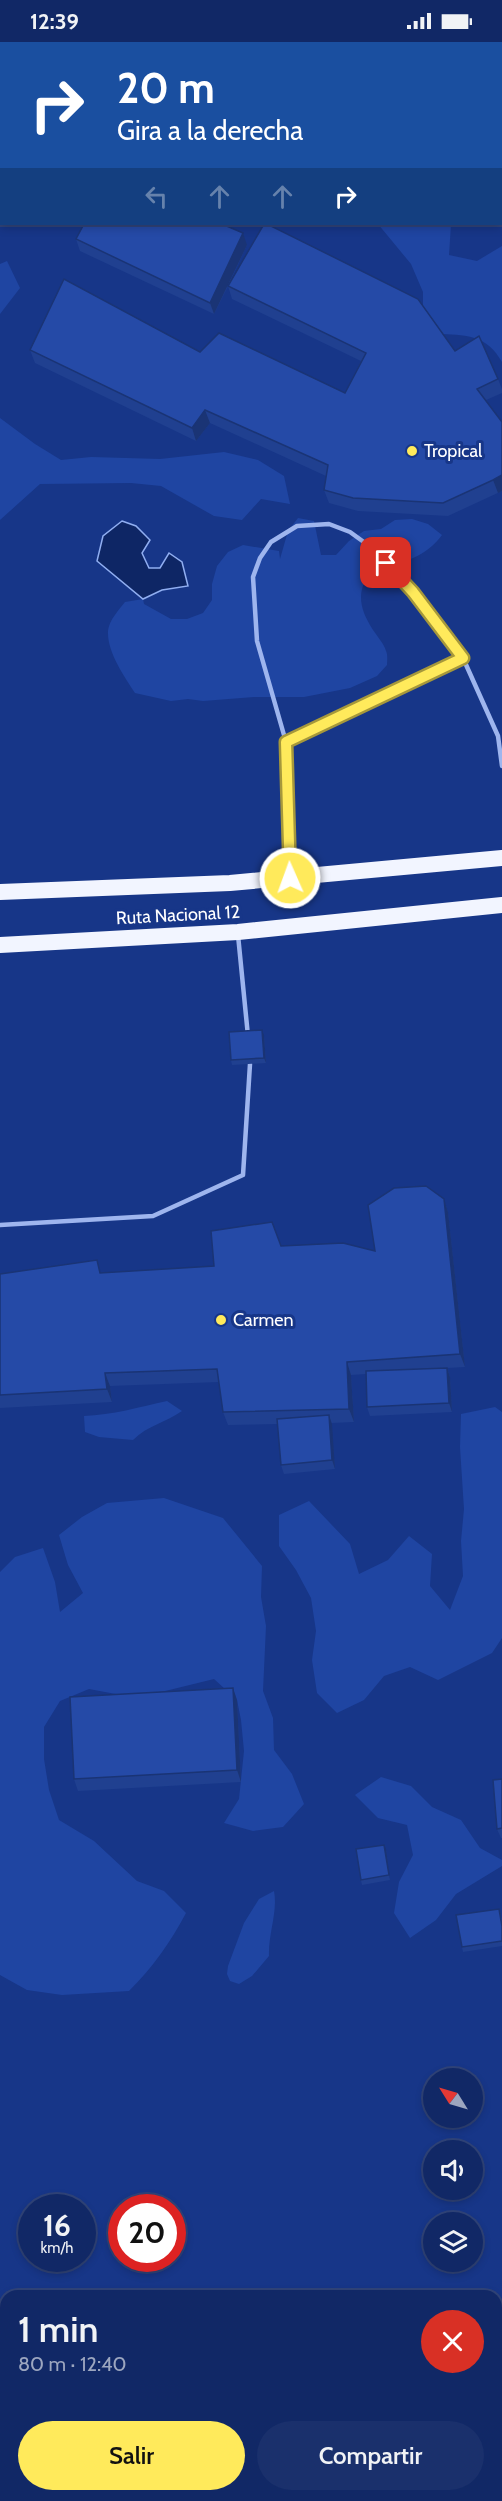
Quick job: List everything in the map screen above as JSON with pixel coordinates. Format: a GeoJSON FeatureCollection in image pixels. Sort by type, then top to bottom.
{"type":"FeatureCollection","features":[{"type":"Feature","properties":{"kind":"highway","name":"Ruta Nacional 12"},"geometry":{"type":"LineString","coordinates":[[0,892],[230,883],[502,858]]}},
{"type":"Feature","properties":{"kind":"highway","name":"Ruta Nacional 12"},"geometry":{"type":"LineString","coordinates":[[0,945],[238,932],[502,905]]}},
{"type":"Feature","properties":{"kind":"lane"},"geometry":{"type":"LineString","coordinates":[[290,878],[286,742],[257,641],[253,577],[260,558],[272,542],[297,526],[329,525],[350,532],[372,548],[413,592],[463,658],[498,736],[502,765]]}},
{"type":"Feature","properties":{"kind":"lane"},"geometry":{"type":"LineString","coordinates":[[286,742],[463,658]]}},
{"type":"Feature","properties":{"kind":"lane"},"geometry":{"type":"LineString","coordinates":[[238,932],[248,1036]]}},
{"type":"Feature","properties":{"kind":"lane"},"geometry":{"type":"LineString","coordinates":[[0,1225],[153,1216],[243,1175],[250,1064]]}},
{"type":"Feature","properties":{"kind":"shaded area"},"geometry":{"type":"Polygon","coordinates":[[[379,225],[451,225],[449,255],[477,261],[502,246],[502,362],[484,342],[469,336],[442,334],[423,312],[423,292],[411,264],[379,225]]]}},
{"type":"Feature","properties":{"kind":"shaded area"},"geometry":{"type":"Polygon","coordinates":[[[7,261],[20,288],[0,314],[0,264],[7,261]]]}},
{"type":"Feature","properties":{"kind":"shaded area"},"geometry":{"type":"Polygon","coordinates":[[[0,418],[61,460],[91,457],[160,459],[224,452],[258,460],[284,476],[290,504],[261,499],[242,520],[214,516],[161,486],[131,483],[40,484],[0,520],[0,418]]]}},
{"type":"Feature","properties":{"kind":"shaded area"},"geometry":{"type":"Polygon","coordinates":[[[298,518],[314,521],[321,555],[336,555],[349,541],[364,531],[381,529],[395,520],[412,519],[428,524],[442,535],[429,549],[413,558],[376,565],[365,581],[361,597],[364,613],[387,654],[387,665],[377,676],[350,688],[304,697],[171,701],[135,693],[117,664],[108,639],[110,623],[125,602],[143,599],[144,604],[171,619],[187,619],[203,613],[212,600],[212,584],[217,566],[228,552],[243,545],[279,551],[280,559],[288,531],[298,518]]]}},
{"type":"Feature","properties":{"kind":"shaded area"},"geometry":{"type":"Polygon","coordinates":[[[122,521],[136,526],[150,540],[142,553],[149,568],[160,568],[169,553],[182,562],[188,586],[162,590],[143,599],[97,561],[103,536],[122,521]]]}},
{"type":"Feature","properties":{"kind":"shaded area"},"geometry":{"type":"Polygon","coordinates":[[[167,1401],[182,1411],[133,1440],[99,1437],[85,1432],[84,1416],[167,1401]]]}},
{"type":"Feature","properties":{"kind":"shaded area"},"geometry":{"type":"Polygon","coordinates":[[[495,1407],[502,1412],[502,1638],[492,1653],[438,1680],[410,1667],[384,1676],[364,1700],[337,1713],[317,1693],[312,1660],[316,1631],[311,1598],[296,1570],[279,1546],[279,1515],[309,1501],[350,1544],[359,1574],[388,1560],[409,1536],[432,1554],[430,1586],[450,1610],[463,1576],[461,1541],[464,1509],[460,1447],[461,1414],[495,1407]]]}},
{"type":"Feature","properties":{"kind":"shaded area"},"geometry":{"type":"Polygon","coordinates":[[[164,1498],[223,1518],[262,1566],[261,1597],[266,1626],[263,1691],[273,1718],[274,1750],[292,1774],[304,1804],[283,1827],[253,1831],[224,1823],[239,1799],[244,1751],[237,1700],[214,1679],[153,1694],[121,1695],[89,1689],[60,1701],[44,1727],[44,1759],[49,1790],[59,1820],[94,1841],[137,1881],[164,1891],[186,1913],[160,1954],[129,1991],[62,1995],[27,1990],[0,1975],[0,1572],[15,1557],[43,1548],[55,1582],[60,1612],[83,1593],[68,1565],[59,1535],[82,1517],[107,1503],[164,1498]]]}},
{"type":"Feature","properties":{"kind":"shaded area"},"geometry":{"type":"Polygon","coordinates":[[[381,1777],[411,1786],[432,1807],[461,1820],[480,1848],[502,1860],[502,1866],[456,1894],[436,1920],[410,1938],[394,1913],[399,1882],[413,1855],[407,1825],[378,1818],[355,1795],[381,1777]]]}},
{"type":"Feature","properties":{"kind":"shaded area"},"geometry":{"type":"Polygon","coordinates":[[[274,1891],[275,1907],[269,1956],[252,1976],[239,1984],[230,1981],[227,1974],[228,1966],[244,1923],[259,1899],[274,1891]]]}},
{"type":"Feature","properties":{"kind":"building"},"geometry":{"type":"Polygon","coordinates":[[[83,225],[224,225],[243,233],[210,303],[76,239],[83,225]]]}},
{"type":"Feature","properties":{"kind":"building"},"geometry":{"type":"Polygon","coordinates":[[[263,225],[269,225],[418,299],[455,351],[479,336],[498,379],[477,389],[502,422],[502,475],[443,503],[353,498],[324,490],[328,465],[205,410],[192,428],[30,350],[64,279],[200,352],[219,333],[345,393],[366,353],[228,286],[263,225]]]}},
{"type":"Feature","properties":{"kind":"building"},"geometry":{"type":"Polygon","coordinates":[[[262,1030],[264,1058],[231,1060],[229,1032],[262,1030]]]}},
{"type":"Feature","properties":{"kind":"building"},"geometry":{"type":"Polygon","coordinates":[[[426,1186],[444,1199],[460,1354],[347,1362],[349,1409],[223,1412],[217,1369],[105,1373],[107,1389],[0,1395],[0,1274],[97,1260],[100,1273],[214,1266],[211,1231],[272,1222],[281,1246],[343,1243],[375,1251],[368,1205],[394,1188],[426,1186]]]}},
{"type":"Feature","properties":{"kind":"building"},"geometry":{"type":"Polygon","coordinates":[[[447,1368],[449,1403],[367,1407],[366,1371],[447,1368]]]}},
{"type":"Feature","properties":{"kind":"building"},"geometry":{"type":"Polygon","coordinates":[[[329,1415],[332,1460],[281,1465],[277,1419],[329,1415]]]}},
{"type":"Feature","properties":{"kind":"building"},"geometry":{"type":"Polygon","coordinates":[[[233,1688],[237,1770],[74,1779],[70,1697],[233,1688]]]}},
{"type":"Feature","properties":{"kind":"building"},"geometry":{"type":"Polygon","coordinates":[[[502,1779],[502,1828],[497,1829],[493,1780],[502,1779]]]}},
{"type":"Feature","properties":{"kind":"building"},"geometry":{"type":"Polygon","coordinates":[[[384,1845],[389,1875],[361,1880],[356,1849],[384,1845]]]}},
{"type":"Feature","properties":{"kind":"building"},"geometry":{"type":"Polygon","coordinates":[[[499,1909],[502,1941],[462,1947],[456,1915],[499,1909]]]}},
{"type":"Feature","properties":{"kind":"place","name":"Tropical"},"geometry":{"type":"Point","coordinates":[412,451]}},
{"type":"Feature","properties":{"kind":"place","name":"Carmen"},"geometry":{"type":"Point","coordinates":[221,1320]}},
{"type":"Feature","properties":{"kind":"route"},"geometry":{"type":"LineString","coordinates":[[290,878],[286,742],[463,658],[413,592],[386,563]]}}]}
